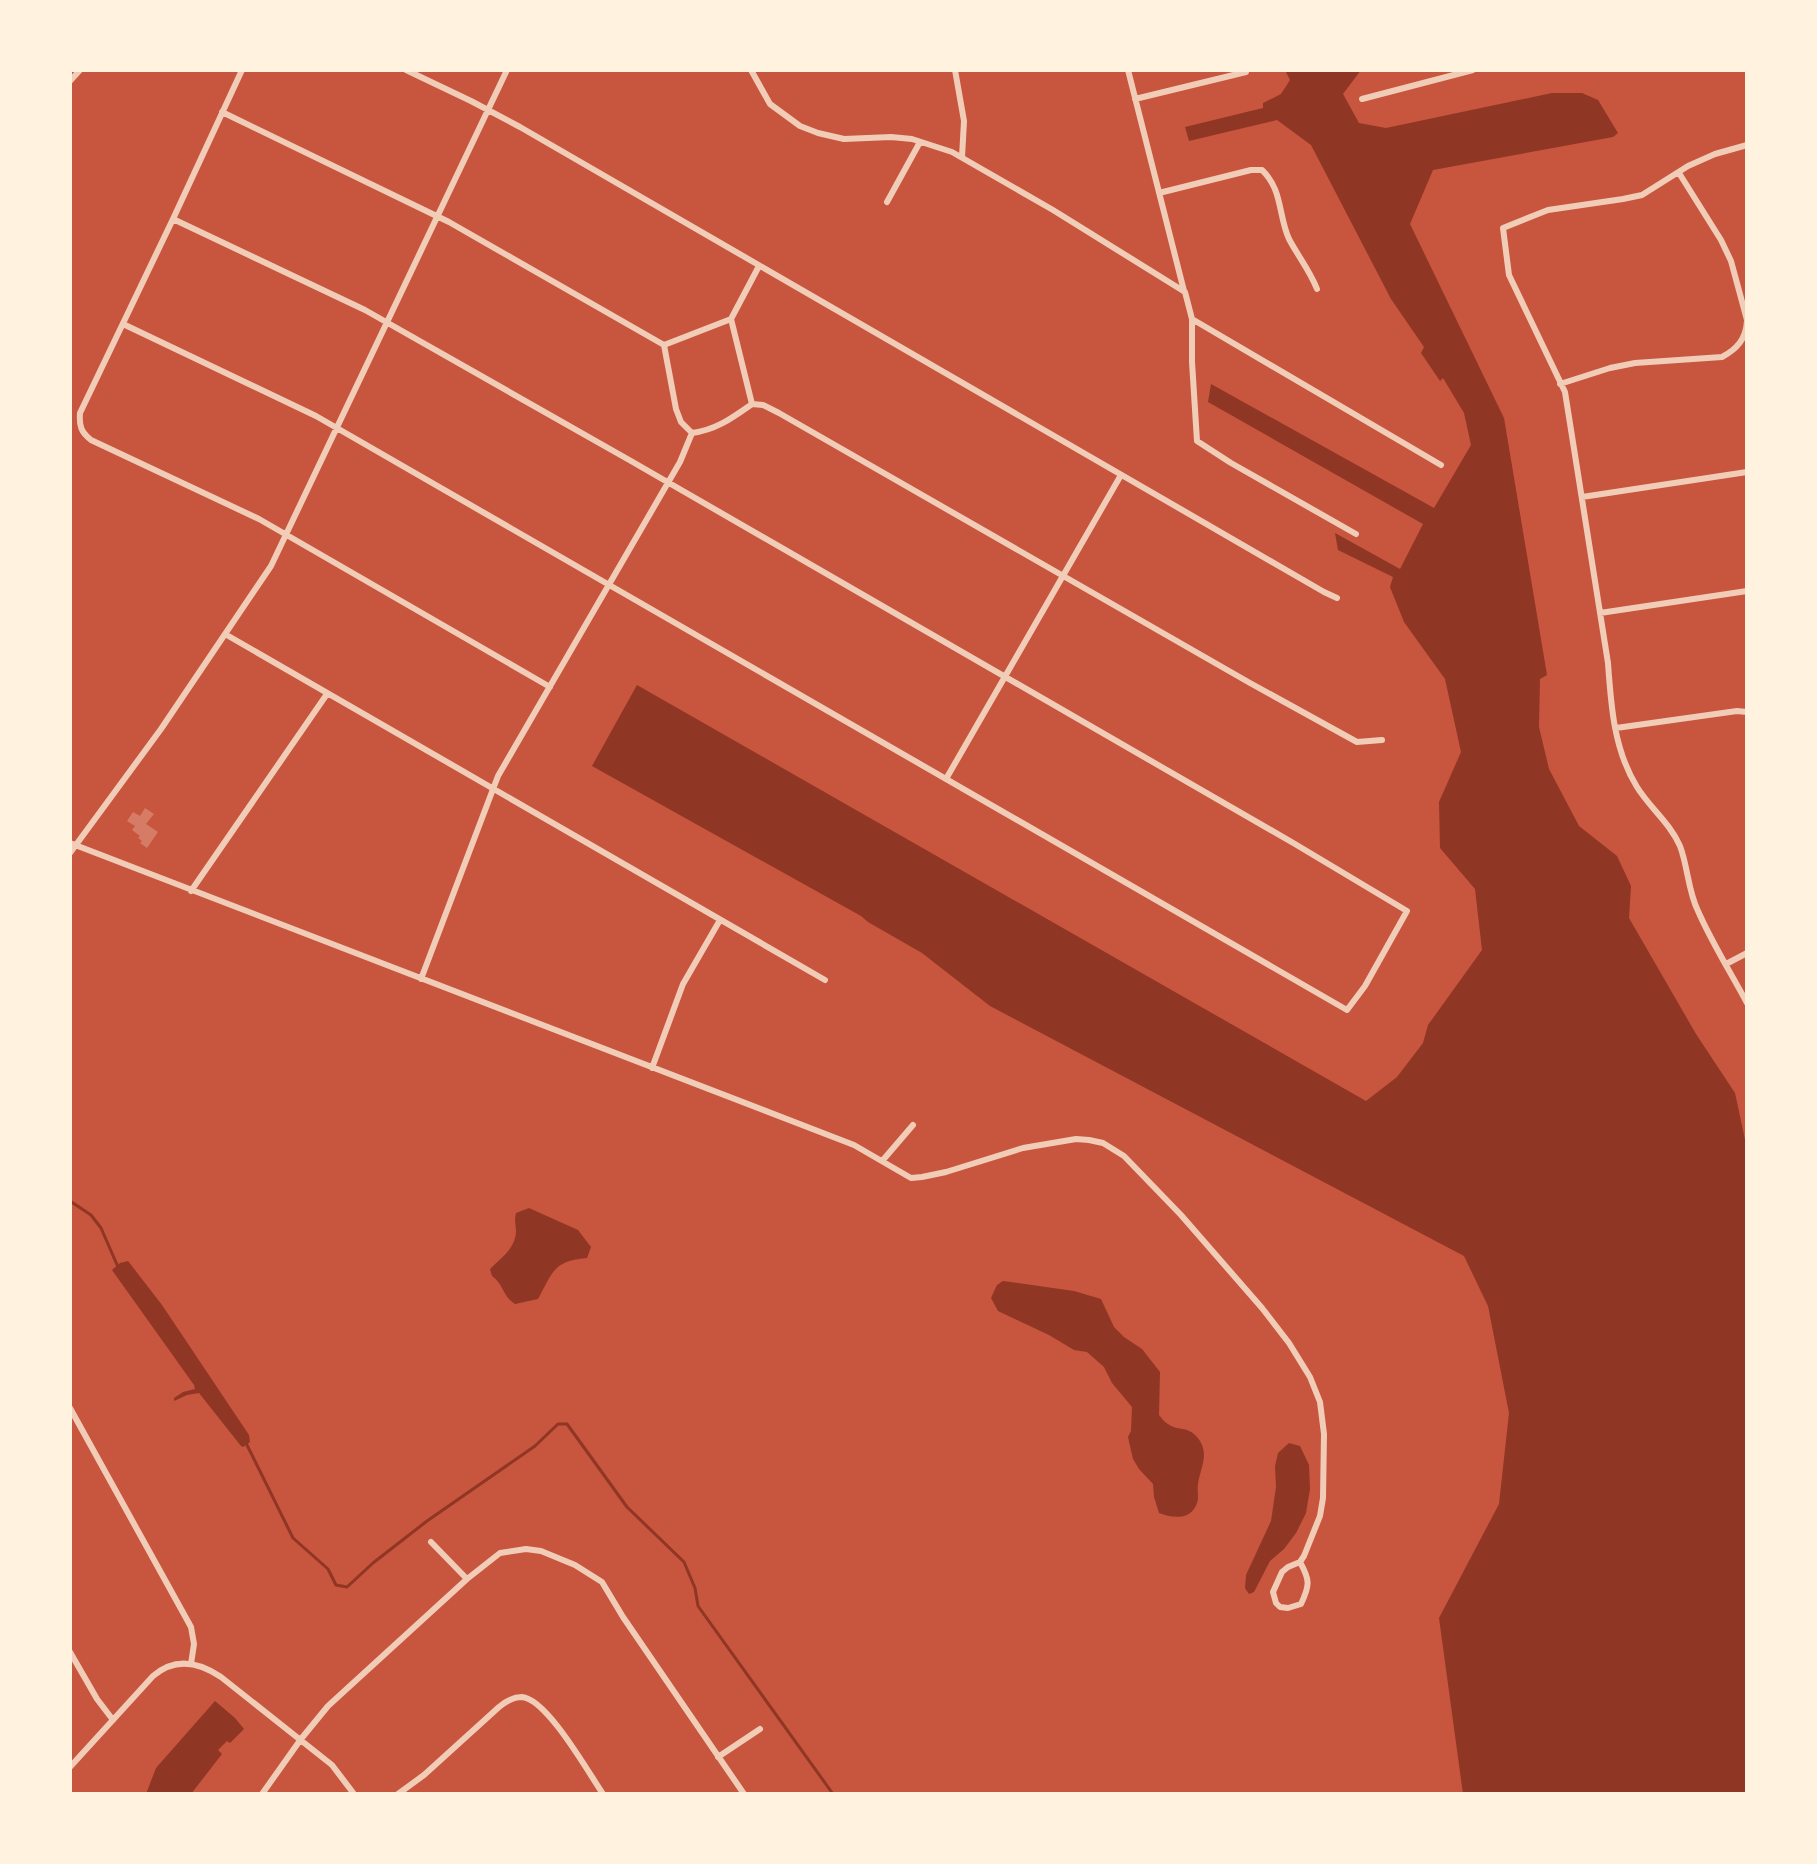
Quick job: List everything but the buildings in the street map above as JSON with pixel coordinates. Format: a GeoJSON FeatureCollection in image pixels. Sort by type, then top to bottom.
{"type":"FeatureCollection","features":[{"type":"Feature","properties":{"kind":"street"},"geometry":{"type":"LineString","coordinates":[[70,81],[80,70]]}},
{"type":"Feature","properties":{"kind":"street"},"geometry":{"type":"LineString","coordinates":[[242,70],[80,413],[79,424],[83,433],[91,440],[259,519],[550,687]]}},
{"type":"Feature","properties":{"kind":"street"},"geometry":{"type":"LineString","coordinates":[[406,70],[488,110],[1337,598]]}},
{"type":"Feature","properties":{"kind":"street"},"geometry":{"type":"LineString","coordinates":[[507,70],[271,566],[161,729],[72,847],[854,1145],[911,1178],[946,1172],[1023,1148],[1076,1139],[1103,1143],[1124,1156],[1181,1215],[1262,1308],[1310,1377],[1320,1402],[1324,1434],[1323,1498],[1314,1535],[1300,1562],[1282,1572],[1273,1592],[1280,1607],[1301,1604],[1306,1593],[1308,1576],[1300,1562]]}},
{"type":"Feature","properties":{"kind":"street"},"geometry":{"type":"LineString","coordinates":[[751,70],[770,104],[809,130],[844,139],[891,137],[920,142],[962,157],[1185,292]]}},
{"type":"Feature","properties":{"kind":"street"},"geometry":{"type":"LineString","coordinates":[[955,70],[964,121],[962,157]]}},
{"type":"Feature","properties":{"kind":"street"},"geometry":{"type":"LineString","coordinates":[[1128,70],[1192,319],[1197,441],[1356,534]]}},
{"type":"Feature","properties":{"kind":"street"},"geometry":{"type":"LineString","coordinates":[[1362,99],[1473,70]]}},
{"type":"Feature","properties":{"kind":"street"},"geometry":{"type":"LineString","coordinates":[[1135,99],[1246,72]]}},
{"type":"Feature","properties":{"kind":"street"},"geometry":{"type":"LineString","coordinates":[[222,112],[407,199],[664,345],[676,409],[681,422],[692,433]]}},
{"type":"Feature","properties":{"kind":"street"},"geometry":{"type":"LineString","coordinates":[[887,202],[920,142]]}},
{"type":"Feature","properties":{"kind":"street"},"geometry":{"type":"LineString","coordinates":[[1747,145],[1688,166],[1642,195],[1548,210],[1503,228],[1509,275],[1565,392],[1619,752],[1646,801],[1667,824],[1679,844],[1697,910],[1747,1003]]}},
{"type":"Feature","properties":{"kind":"street"},"geometry":{"type":"LineString","coordinates":[[1159,193],[1262,170],[1275,187],[1288,238],[1311,273],[1317,289]]}},
{"type":"Feature","properties":{"kind":"street"},"geometry":{"type":"LineString","coordinates":[[1560,384],[1635,363],[1722,357],[1742,341],[1747,321],[1731,261],[1679,173]]}},
{"type":"Feature","properties":{"kind":"street"},"geometry":{"type":"LineString","coordinates":[[123,324],[316,416],[1347,1010],[1365,986],[1407,911],[365,310],[173,219]]}},
{"type":"Feature","properties":{"kind":"street"},"geometry":{"type":"LineString","coordinates":[[664,345],[731,319],[759,266]]}},
{"type":"Feature","properties":{"kind":"street"},"geometry":{"type":"LineString","coordinates":[[731,319],[752,404]]}},
{"type":"Feature","properties":{"kind":"street"},"geometry":{"type":"LineString","coordinates":[[1192,319],[1441,465]]}},
{"type":"Feature","properties":{"kind":"street"},"geometry":{"type":"LineString","coordinates":[[692,433],[720,426],[752,404],[763,405],[1357,742],[1382,740]]}},
{"type":"Feature","properties":{"kind":"street"},"geometry":{"type":"LineString","coordinates":[[421,979],[498,776],[680,462],[692,433]]}},
{"type":"Feature","properties":{"kind":"street"},"geometry":{"type":"LineString","coordinates":[[1582,497],[1747,472]]}},
{"type":"Feature","properties":{"kind":"street"},"geometry":{"type":"LineString","coordinates":[[946,779],[1121,475]]}},
{"type":"Feature","properties":{"kind":"street"},"geometry":{"type":"LineString","coordinates":[[1600,613],[1747,591]]}},
{"type":"Feature","properties":{"kind":"street"},"geometry":{"type":"LineString","coordinates":[[225,634],[825,980]]}},
{"type":"Feature","properties":{"kind":"street"},"geometry":{"type":"LineString","coordinates":[[191,891],[327,694]]}},
{"type":"Feature","properties":{"kind":"street"},"geometry":{"type":"LineString","coordinates":[[1616,728],[1747,712]]}},
{"type":"Feature","properties":{"kind":"street"},"geometry":{"type":"LineString","coordinates":[[652,1068],[683,984],[720,920]]}},
{"type":"Feature","properties":{"kind":"street"},"geometry":{"type":"LineString","coordinates":[[1726,964],[1747,953]]}},
{"type":"Feature","properties":{"kind":"street"},"geometry":{"type":"LineString","coordinates":[[883,1160],[913,1125]]}},
{"type":"Feature","properties":{"kind":"street"},"geometry":{"type":"LineString","coordinates":[[70,1408],[191,1627],[194,1639],[191,1664]]}},
{"type":"Feature","properties":{"kind":"street"},"geometry":{"type":"LineString","coordinates":[[431,1542],[467,1579]]}},
{"type":"Feature","properties":{"kind":"street"},"geometry":{"type":"LineString","coordinates":[[262,1794],[328,1706],[467,1579],[500,1553],[526,1549],[541,1551],[575,1565],[602,1582],[744,1794]]}},
{"type":"Feature","properties":{"kind":"street"},"geometry":{"type":"LineString","coordinates":[[70,1652],[113,1720]]}},
{"type":"Feature","properties":{"kind":"street"},"geometry":{"type":"LineString","coordinates":[[70,1767],[161,1670],[176,1664],[191,1664],[201,1665],[221,1677],[301,1739],[332,1765],[354,1794]]}},
{"type":"Feature","properties":{"kind":"street"},"geometry":{"type":"LineString","coordinates":[[398,1794],[424,1775],[499,1707],[518,1697],[534,1701],[548,1713],[603,1794]]}},
{"type":"Feature","properties":{"kind":"street"},"geometry":{"type":"LineString","coordinates":[[718,1757],[760,1729]]}},
{"type":"Feature","properties":{"kind":"shaded area"},"geometry":{"type":"Polygon","coordinates":[[[1285,70],[1361,70],[1343,94],[1359,123],[1386,128],[1552,93],[1582,93],[1598,100],[1618,133],[1613,137],[1433,170],[1410,224],[1504,418],[1547,675],[1540,679],[1539,727],[1549,769],[1579,826],[1617,856],[1631,886],[1629,918],[1696,1034],[1735,1093],[1747,1149],[1747,1794],[1463,1794],[1439,1618],[1499,1504],[1509,1413],[1488,1306],[1464,1256],[990,1006],[922,953],[861,916],[592,766],[637,685],[1366,1101],[1397,1077],[1423,1043],[1428,1025],[1482,950],[1475,889],[1440,848],[1439,802],[1461,752],[1445,679],[1404,622],[1390,587],[1393,577],[1338,550],[1335,533],[1400,569],[1423,524],[1208,402],[1211,384],[1434,508],[1471,445],[1464,413],[1443,378],[1440,381],[1421,353],[1424,347],[1391,299],[1311,145],[1277,120],[1189,141],[1185,127],[1263,108],[1263,103],[1281,94],[1290,80],[1285,70]]]}},
{"type":"Feature","properties":{"kind":"shaded area"},"geometry":{"type":"Polygon","coordinates":[[[529,1208],[578,1230],[591,1247],[587,1258],[567,1262],[555,1270],[538,1299],[515,1304],[492,1276],[490,1269],[513,1243],[516,1213],[529,1208]]]}},
{"type":"Feature","properties":{"kind":"shaded area"},"geometry":{"type":"Polygon","coordinates":[[[128,1261],[162,1305],[249,1435],[250,1442],[243,1447],[199,1393],[174,1401],[183,1392],[195,1389],[194,1385],[112,1270],[128,1261]]]}},
{"type":"Feature","properties":{"kind":"shaded area"},"geometry":{"type":"Polygon","coordinates":[[[1003,1281],[1074,1291],[1101,1299],[1114,1327],[1142,1349],[1160,1372],[1159,1415],[1172,1426],[1192,1432],[1203,1447],[1198,1501],[1190,1513],[1175,1517],[1159,1513],[1153,1484],[1133,1459],[1128,1437],[1132,1407],[1112,1383],[1104,1367],[1087,1352],[1074,1350],[998,1311],[991,1298],[997,1285],[1003,1281]]]}},
{"type":"Feature","properties":{"kind":"shaded area"},"geometry":{"type":"Polygon","coordinates":[[[1289,1443],[1300,1446],[1309,1465],[1310,1489],[1306,1513],[1296,1533],[1270,1561],[1254,1592],[1249,1594],[1245,1588],[1246,1575],[1271,1521],[1278,1453],[1289,1443]]]}},
{"type":"Feature","properties":{"kind":"shaded area"},"geometry":{"type":"Polygon","coordinates":[[[215,1701],[244,1729],[218,1750],[222,1754],[191,1794],[146,1794],[156,1768],[215,1701]]]}},
{"type":"Feature","properties":{"kind":"waterway"},"geometry":{"type":"LineString","coordinates":[[70,1201],[91,1215],[101,1228],[118,1267]]}},
{"type":"Feature","properties":{"kind":"waterway"},"geometry":{"type":"LineString","coordinates":[[245,1441],[293,1538],[328,1569],[336,1585],[347,1587],[427,1521],[535,1446],[558,1424],[567,1424],[627,1507],[684,1562],[695,1588],[698,1606],[833,1794]]}}]}
